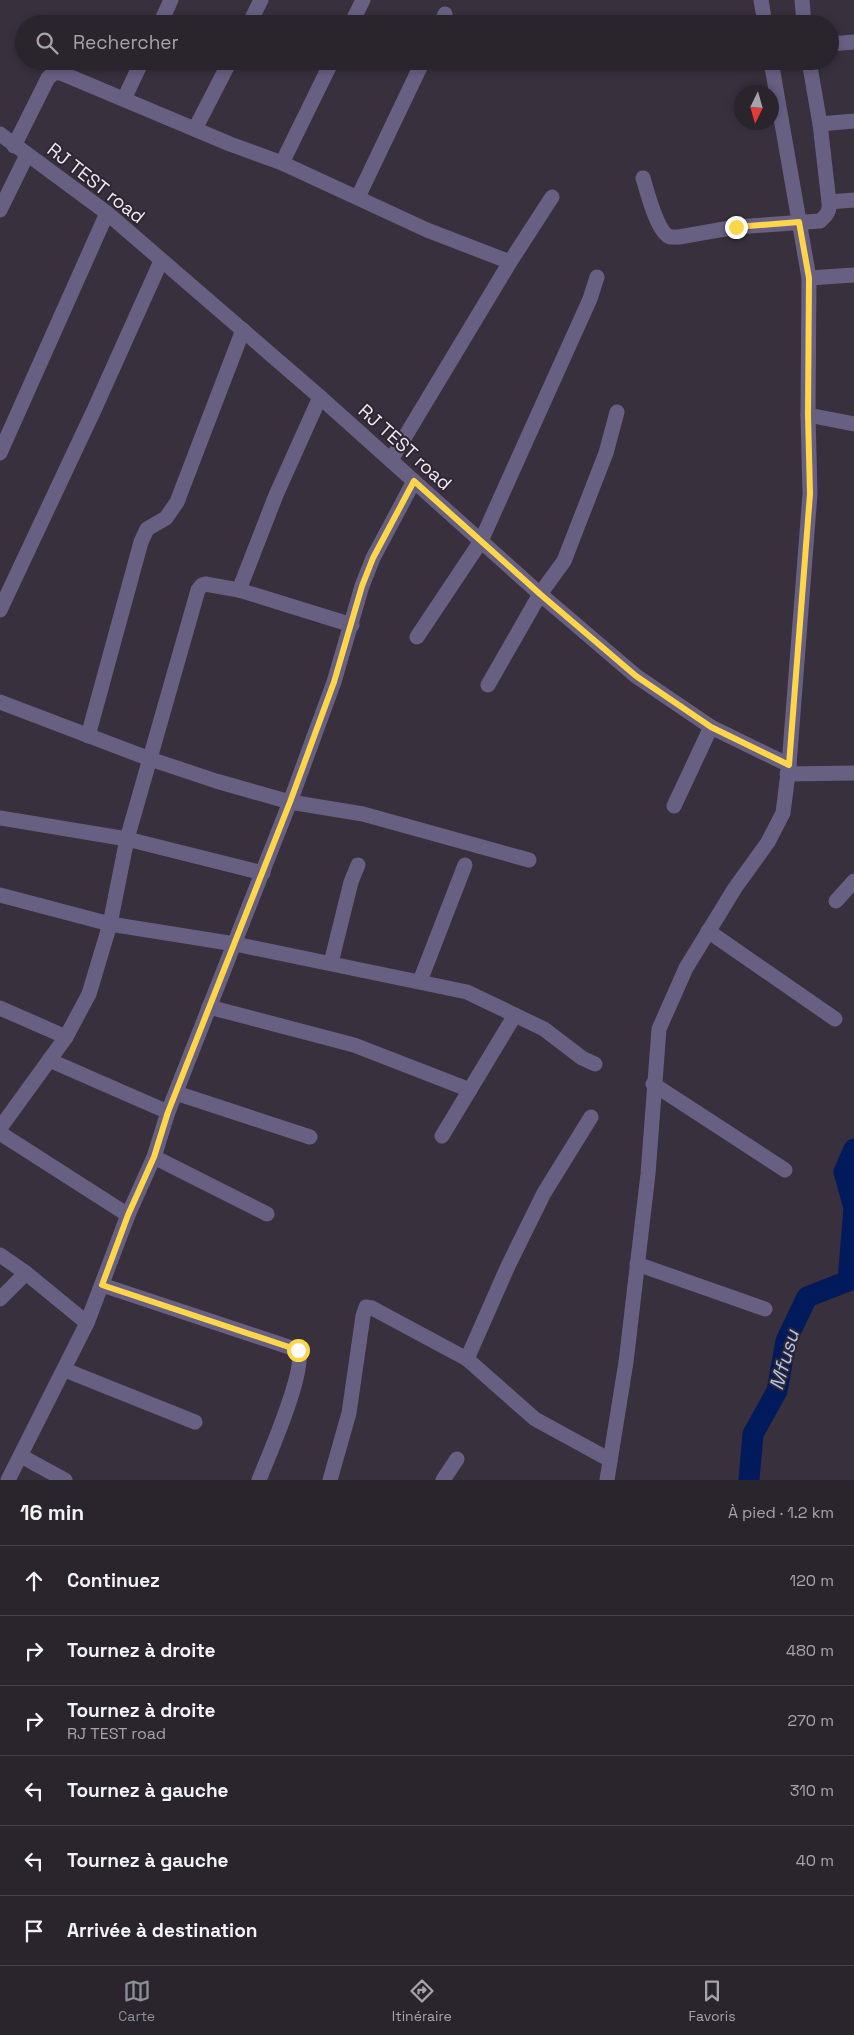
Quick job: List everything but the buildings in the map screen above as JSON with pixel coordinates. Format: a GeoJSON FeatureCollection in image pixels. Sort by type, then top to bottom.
{"type":"FeatureCollection","features":[{"type":"Feature","properties":{"kind":"street"},"geometry":{"type":"LineString","coordinates":[[164,15],[171,0]]}},
{"type":"Feature","properties":{"kind":"street"},"geometry":{"type":"LineString","coordinates":[[254,15],[261,0]]}},
{"type":"Feature","properties":{"kind":"street"},"geometry":{"type":"LineString","coordinates":[[356,15],[363,0]]}},
{"type":"Feature","properties":{"kind":"street"},"geometry":{"type":"LineString","coordinates":[[761,0],[764,15]]}},
{"type":"Feature","properties":{"kind":"street"},"geometry":{"type":"LineString","coordinates":[[802,0],[803,15]]}},
{"type":"Feature","properties":{"kind":"street"},"geometry":{"type":"LineString","coordinates":[[839,43],[854,42]]}},
{"type":"Feature","properties":{"kind":"street"},"geometry":{"type":"LineString","coordinates":[[124,99],[138,70]]}},
{"type":"Feature","properties":{"kind":"street"},"geometry":{"type":"LineString","coordinates":[[195,129],[225,70]]}},
{"type":"Feature","properties":{"kind":"street"},"geometry":{"type":"LineString","coordinates":[[282,163],[328,70]]}},
{"type":"Feature","properties":{"kind":"street"},"geometry":{"type":"LineString","coordinates":[[358,197],[419,70]]}},
{"type":"Feature","properties":{"kind":"street"},"geometry":{"type":"LineString","coordinates":[[607,1480],[626,1362],[648,1174],[653,1084],[659,1029],[686,968],[735,888],[768,842],[783,814],[810,503],[808,415],[809,278],[773,70]]}},
{"type":"Feature","properties":{"kind":"street"},"geometry":{"type":"LineString","coordinates":[[643,178],[661,229],[670,236],[679,237],[736,227],[820,221],[827,215],[830,209],[820,124],[811,70]]}},
{"type":"Feature","properties":{"kind":"street"},"geometry":{"type":"LineString","coordinates":[[14,146],[48,78],[54,73],[61,73],[230,144],[282,163],[427,230],[510,262]]}},
{"type":"Feature","properties":{"kind":"street"},"geometry":{"type":"LineString","coordinates":[[820,124],[854,121]]}},
{"type":"Feature","properties":{"kind":"street","name":"RJ TEST road"},"geometry":{"type":"LineString","coordinates":[[0,134],[106,213],[320,397],[540,594],[636,676],[711,727],[788,770]]}},
{"type":"Feature","properties":{"kind":"street"},"geometry":{"type":"LineString","coordinates":[[0,210],[27,155]]}},
{"type":"Feature","properties":{"kind":"street"},"geometry":{"type":"LineString","coordinates":[[391,460],[510,262],[552,197]]}},
{"type":"Feature","properties":{"kind":"street"},"geometry":{"type":"LineString","coordinates":[[829,202],[854,200]]}},
{"type":"Feature","properties":{"kind":"street"},"geometry":{"type":"LineString","coordinates":[[0,453],[106,213]]}},
{"type":"Feature","properties":{"kind":"street"},"geometry":{"type":"LineString","coordinates":[[0,610],[96,408],[161,261]]}},
{"type":"Feature","properties":{"kind":"street"},"geometry":{"type":"LineString","coordinates":[[809,278],[854,275]]}},
{"type":"Feature","properties":{"kind":"street"},"geometry":{"type":"LineString","coordinates":[[417,637],[481,541],[590,299],[597,277]]}},
{"type":"Feature","properties":{"kind":"street"},"geometry":{"type":"LineString","coordinates":[[88,736],[141,542],[147,529],[166,518],[177,502],[243,330]]}},
{"type":"Feature","properties":{"kind":"street"},"geometry":{"type":"LineString","coordinates":[[239,590],[276,495],[320,397]]}},
{"type":"Feature","properties":{"kind":"street"},"geometry":{"type":"LineString","coordinates":[[488,685],[540,594],[564,561],[606,453],[617,412]]}},
{"type":"Feature","properties":{"kind":"street"},"geometry":{"type":"LineString","coordinates":[[808,415],[854,424]]}},
{"type":"Feature","properties":{"kind":"street"},"geometry":{"type":"LineString","coordinates":[[8,1480],[22,1456],[87,1323],[128,1215],[154,1157],[168,1112],[290,802],[334,682],[362,586],[373,558],[414,481]]}},
{"type":"Feature","properties":{"kind":"street"},"geometry":{"type":"LineString","coordinates":[[0,1128],[66,1037],[89,994],[110,924],[127,839],[198,590],[205,584],[239,590],[352,625]]}},
{"type":"Feature","properties":{"kind":"street"},"geometry":{"type":"LineString","coordinates":[[0,702],[150,759],[216,781],[290,802],[363,814],[529,860]]}},
{"type":"Feature","properties":{"kind":"street"},"geometry":{"type":"LineString","coordinates":[[674,806],[711,727]]}},
{"type":"Feature","properties":{"kind":"street"},"geometry":{"type":"LineString","coordinates":[[788,770],[854,773]]}},
{"type":"Feature","properties":{"kind":"street"},"geometry":{"type":"LineString","coordinates":[[0,818],[127,839],[263,873]]}},
{"type":"Feature","properties":{"kind":"street"},"geometry":{"type":"LineString","coordinates":[[331,963],[351,882],[358,865]]}},
{"type":"Feature","properties":{"kind":"street"},"geometry":{"type":"LineString","coordinates":[[420,981],[466,865]]}},
{"type":"Feature","properties":{"kind":"street"},"geometry":{"type":"LineString","coordinates":[[836,901],[854,881]]}},
{"type":"Feature","properties":{"kind":"street"},"geometry":{"type":"LineString","coordinates":[[0,894],[110,924],[235,944],[468,992],[544,1029],[582,1058],[595,1064]]}},
{"type":"Feature","properties":{"kind":"street"},"geometry":{"type":"LineString","coordinates":[[708,931],[834,1019]]}},
{"type":"Feature","properties":{"kind":"street"},"geometry":{"type":"LineString","coordinates":[[209,1007],[354,1045],[470,1090]]}},
{"type":"Feature","properties":{"kind":"street"},"geometry":{"type":"LineString","coordinates":[[0,1008],[66,1037]]}},
{"type":"Feature","properties":{"kind":"street"},"geometry":{"type":"LineString","coordinates":[[442,1136],[515,1015]]}},
{"type":"Feature","properties":{"kind":"street"},"geometry":{"type":"LineString","coordinates":[[49,1060],[168,1112]]}},
{"type":"Feature","properties":{"kind":"street"},"geometry":{"type":"LineString","coordinates":[[653,1084],[785,1170]]}},
{"type":"Feature","properties":{"kind":"street"},"geometry":{"type":"LineString","coordinates":[[176,1094],[310,1137]]}},
{"type":"Feature","properties":{"kind":"street"},"geometry":{"type":"LineString","coordinates":[[468,1359],[508,1266],[544,1193],[591,1117]]}},
{"type":"Feature","properties":{"kind":"street"},"geometry":{"type":"LineString","coordinates":[[0,1133],[128,1215]]}},
{"type":"Feature","properties":{"kind":"street"},"geometry":{"type":"LineString","coordinates":[[154,1157],[267,1214]]}},
{"type":"Feature","properties":{"kind":"street"},"geometry":{"type":"LineString","coordinates":[[0,1255],[26,1273],[87,1323]]}},
{"type":"Feature","properties":{"kind":"street"},"geometry":{"type":"LineString","coordinates":[[637,1264],[765,1309]]}},
{"type":"Feature","properties":{"kind":"street"},"geometry":{"type":"LineString","coordinates":[[0,1299],[26,1273]]}},
{"type":"Feature","properties":{"kind":"street"},"geometry":{"type":"LineString","coordinates":[[102,1285],[298,1350],[300,1357],[297,1380],[259,1480]]}},
{"type":"Feature","properties":{"kind":"street"},"geometry":{"type":"LineString","coordinates":[[330,1480],[349,1413],[364,1309],[372,1308],[468,1359],[534,1418],[610,1460]]}},
{"type":"Feature","properties":{"kind":"street"},"geometry":{"type":"LineString","coordinates":[[65,1370],[195,1422]]}},
{"type":"Feature","properties":{"kind":"street"},"geometry":{"type":"LineString","coordinates":[[22,1456],[65,1480]]}},
{"type":"Feature","properties":{"kind":"street"},"geometry":{"type":"LineString","coordinates":[[443,1480],[457,1459]]}},
{"type":"Feature","properties":{"kind":"waterway","name":"Mfusu"},"geometry":{"type":"LineString","coordinates":[[749,1480],[753,1434],[777,1391],[786,1341],[807,1297],[848,1281],[854,1208],[844,1172],[854,1149]]}},
{"type":"Feature","properties":{"kind":"route"},"geometry":{"type":"LineString","coordinates":[[298,1350],[102,1285],[128,1215],[154,1157],[168,1112],[290,802],[334,682],[362,586],[373,558],[414,481],[540,594],[636,676],[711,727],[738,742],[789,765],[810,494],[808,415],[809,278],[799,222],[736,227]]}}]}
